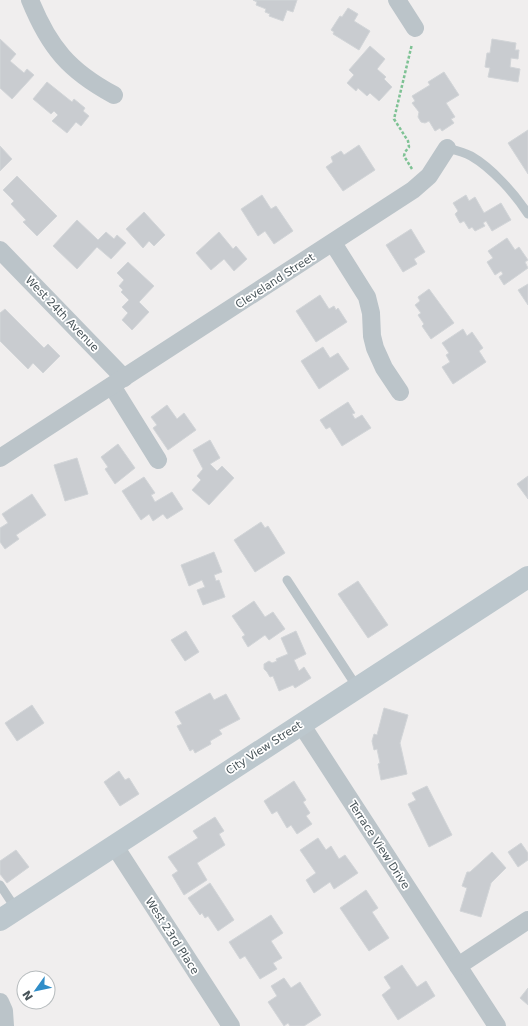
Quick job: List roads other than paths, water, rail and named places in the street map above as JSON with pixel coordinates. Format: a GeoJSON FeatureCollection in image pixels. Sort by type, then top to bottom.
{"type":"FeatureCollection","features":[{"type":"Feature","properties":{"kind":"street"},"geometry":{"type":"LineString","coordinates":[[30,0],[38,20],[62,57],[77,71],[114,95]]}},
{"type":"Feature","properties":{"kind":"street"},"geometry":{"type":"LineString","coordinates":[[397,0],[415,28]]}},
{"type":"Feature","properties":{"kind":"street","name":"Cleveland Street"},"geometry":{"type":"LineString","coordinates":[[0,458],[333,243],[422,183],[435,168],[447,148]]}},
{"type":"Feature","properties":{"kind":"street"},"geometry":{"type":"LineString","coordinates":[[333,243],[367,297],[371,313],[372,336],[375,348],[384,368],[400,392]]}},
{"type":"Feature","properties":{"kind":"street","name":"West 24th Avenue"},"geometry":{"type":"LineString","coordinates":[[0,250],[118,382],[158,460]]}},
{"type":"Feature","properties":{"kind":"street","name":"City View Street"},"geometry":{"type":"LineString","coordinates":[[8,915],[528,577]]}},
{"type":"Feature","properties":{"kind":"street","name":"Terrace View Drive"},"geometry":{"type":"LineString","coordinates":[[301,724],[497,1026]]}},
{"type":"Feature","properties":{"kind":"street","name":"West 23rd Place"},"geometry":{"type":"LineString","coordinates":[[114,845],[231,1026]]}},
{"type":"Feature","properties":{"kind":"street"},"geometry":{"type":"LineString","coordinates":[[458,966],[528,920]]}},
{"type":"Feature","properties":{"kind":"street"},"geometry":{"type":"LineString","coordinates":[[0,1002],[4,1011],[6,1026]]}},
{"type":"Feature","properties":{"kind":"lane","name":"Cleveland Street"},"geometry":{"type":"LineString","coordinates":[[447,148],[471,156],[490,171],[516,197],[528,214]]}},
{"type":"Feature","properties":{"kind":"lane"},"geometry":{"type":"LineString","coordinates":[[287,580],[357,687]]}},
{"type":"Feature","properties":{"kind":"lane"},"geometry":{"type":"LineString","coordinates":[[0,885],[8,915]]}}]}
